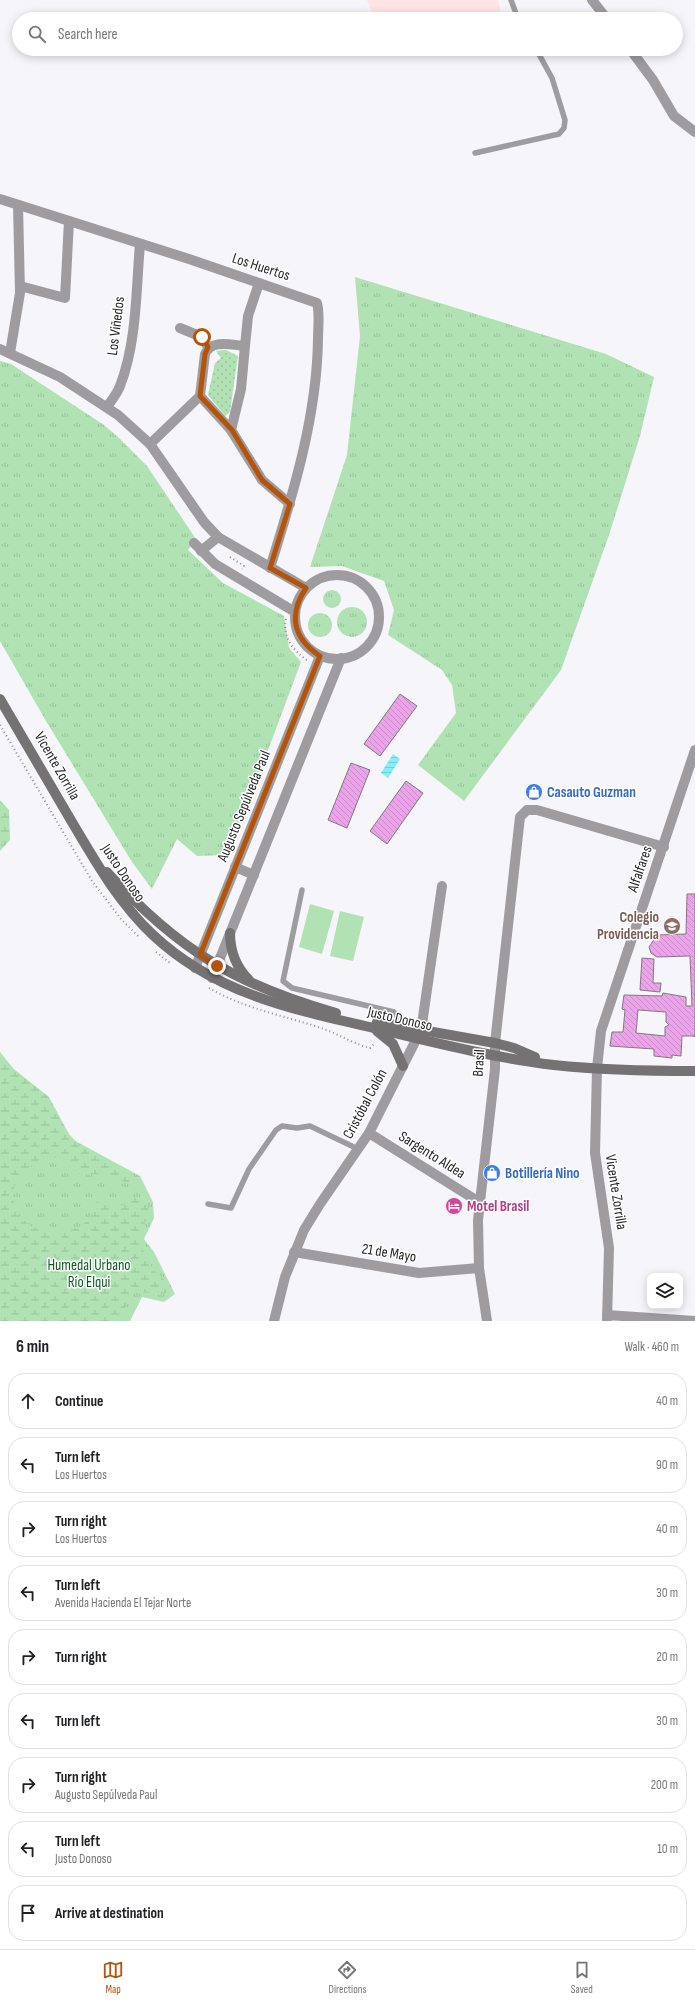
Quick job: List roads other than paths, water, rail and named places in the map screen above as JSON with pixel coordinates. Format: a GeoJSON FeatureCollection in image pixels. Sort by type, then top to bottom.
{"type":"FeatureCollection","features":[{"type":"Feature","properties":{"kind":"main road","name":"Vicente Zorrilla"},"geometry":{"type":"LineString","coordinates":[[0,699],[88,849]]}},
{"type":"Feature","properties":{"kind":"main road","name":"Justo Donoso"},"geometry":{"type":"LineString","coordinates":[[88,849],[137,904],[174,936],[217,966],[255,986],[310,1005],[403,1027],[419,1034],[496,1054],[552,1064],[597,1068],[695,1071]]}},
{"type":"Feature","properties":{"kind":"main road","name":"Justo Donoso"},"geometry":{"type":"LineString","coordinates":[[88,849],[111,886],[138,920],[170,950],[212,978],[262,1000],[365,1026],[495,1043],[514,1048],[552,1064]]}},
{"type":"Feature","properties":{"kind":"main road"},"geometry":{"type":"LineString","coordinates":[[230,933],[236,963],[255,986]]}},
{"type":"Feature","properties":{"kind":"main road"},"geometry":{"type":"LineString","coordinates":[[365,1026],[377,1031],[388,1039],[397,1050],[403,1066]]}},
{"type":"Feature","properties":{"kind":"street"},"geometry":{"type":"LineString","coordinates":[[592,0],[601,12]]}},
{"type":"Feature","properties":{"kind":"street"},"geometry":{"type":"LineString","coordinates":[[635,56],[653,80],[674,116],[695,132]]}},
{"type":"Feature","properties":{"kind":"street","name":"Los Huertos"},"geometry":{"type":"LineString","coordinates":[[0,199],[313,300],[317,303],[318,349],[314,388],[302,460],[270,568]]}},
{"type":"Feature","properties":{"kind":"street"},"geometry":{"type":"LineString","coordinates":[[10,353],[20,286],[18,205]]}},
{"type":"Feature","properties":{"kind":"street"},"geometry":{"type":"LineString","coordinates":[[20,286],[65,298],[69,221]]}},
{"type":"Feature","properties":{"kind":"street","name":"Los Viñedos"},"geometry":{"type":"LineString","coordinates":[[107,407],[120,388],[126,365],[132,328],[140,244]]}},
{"type":"Feature","properties":{"kind":"street"},"geometry":{"type":"LineString","coordinates":[[232,430],[241,389],[248,316],[259,283]]}},
{"type":"Feature","properties":{"kind":"street"},"geometry":{"type":"LineString","coordinates":[[180,328],[202,337],[208,347]]}},
{"type":"Feature","properties":{"kind":"street"},"geometry":{"type":"LineString","coordinates":[[150,444],[200,396],[205,354],[208,347],[212,344],[245,346]]}},
{"type":"Feature","properties":{"kind":"street"},"geometry":{"type":"LineString","coordinates":[[0,349],[60,377],[118,415],[150,444],[204,522],[218,537],[306,588]]}},
{"type":"Feature","properties":{"kind":"street"},"geometry":{"type":"LineString","coordinates":[[200,396],[232,430],[262,480],[290,504]]}},
{"type":"Feature","properties":{"kind":"street"},"geometry":{"type":"LineString","coordinates":[[201,551],[218,537]]}},
{"type":"Feature","properties":{"kind":"street"},"geometry":{"type":"LineString","coordinates":[[194,543],[201,551],[237,578],[291,613],[300,637],[308,648],[320,656],[334,659],[348,657],[361,651],[371,641],[377,628],[378,613],[375,599],[367,586],[354,579],[342,576],[329,576],[316,580],[306,588],[291,613]]}},
{"type":"Feature","properties":{"kind":"street","name":"Augusto Sepúlveda Paul"},"geometry":{"type":"LineString","coordinates":[[195,968],[320,656]]}},
{"type":"Feature","properties":{"kind":"street"},"geometry":{"type":"LineString","coordinates":[[212,978],[341,658]]}},
{"type":"Feature","properties":{"kind":"street","name":"Alfalfares"},"geometry":{"type":"LineString","coordinates":[[597,1068],[601,1031],[664,847],[695,750]]}},
{"type":"Feature","properties":{"kind":"street","name":"Brasil"},"geometry":{"type":"LineString","coordinates":[[486,1321],[479,1268],[479,1202],[496,1054],[495,1043],[520,817],[527,810],[537,810],[664,847]]}},
{"type":"Feature","properties":{"kind":"street"},"geometry":{"type":"LineString","coordinates":[[235,867],[254,875]]}},
{"type":"Feature","properties":{"kind":"street","name":"Cristóbal Colón"},"geometry":{"type":"LineString","coordinates":[[274,1321],[283,1283],[304,1230],[369,1133],[419,1034],[442,886]]}},
{"type":"Feature","properties":{"kind":"street","name":"Vicente Zorrilla"},"geometry":{"type":"LineString","coordinates":[[597,1068],[594,1153],[609,1248],[607,1318]]}},
{"type":"Feature","properties":{"kind":"street","name":"Sargento Aldea"},"geometry":{"type":"LineString","coordinates":[[369,1133],[479,1202]]}},
{"type":"Feature","properties":{"kind":"street","name":"21 de Mayo"},"geometry":{"type":"LineString","coordinates":[[294,1252],[419,1273],[479,1268]]}},
{"type":"Feature","properties":{"kind":"street"},"geometry":{"type":"LineString","coordinates":[[607,1318],[695,1321]]}},
{"type":"Feature","properties":{"kind":"lane"},"geometry":{"type":"LineString","coordinates":[[511,0],[515,12]]}},
{"type":"Feature","properties":{"kind":"lane"},"geometry":{"type":"LineString","coordinates":[[475,153],[559,134],[564,128],[565,120],[552,78],[540,56]]}},
{"type":"Feature","properties":{"kind":"lane"},"geometry":{"type":"LineString","coordinates":[[302,890],[283,982],[292,988],[394,1012],[403,1027]]}},
{"type":"Feature","properties":{"kind":"lane"},"geometry":{"type":"LineString","coordinates":[[208,1204],[231,1208],[249,1169],[276,1130],[282,1126],[297,1128],[310,1126],[358,1149]]}},
{"type":"Feature","properties":{"kind":"water"},"geometry":{"type":"Polygon","coordinates":[[[393,754],[400,759],[388,778],[381,773],[393,754]]]}},
{"type":"Feature","properties":{"kind":"place","name":"Casauto Guzman"},"geometry":{"type":"Point","coordinates":[534,792]}},
{"type":"Feature","properties":{"kind":"place","name":"Colegio Providencia"},"geometry":{"type":"Point","coordinates":[672,926]}},
{"type":"Feature","properties":{"kind":"place","name":"Botillería Nino"},"geometry":{"type":"Point","coordinates":[492,1173]}},
{"type":"Feature","properties":{"kind":"place","name":"Motel Brasil"},"geometry":{"type":"Point","coordinates":[454,1206]}},
{"type":"Feature","properties":{"kind":"park label","name":"Humedal Urbano Río Elqui"},"geometry":{"type":"Point","coordinates":[89,1274]}}]}
